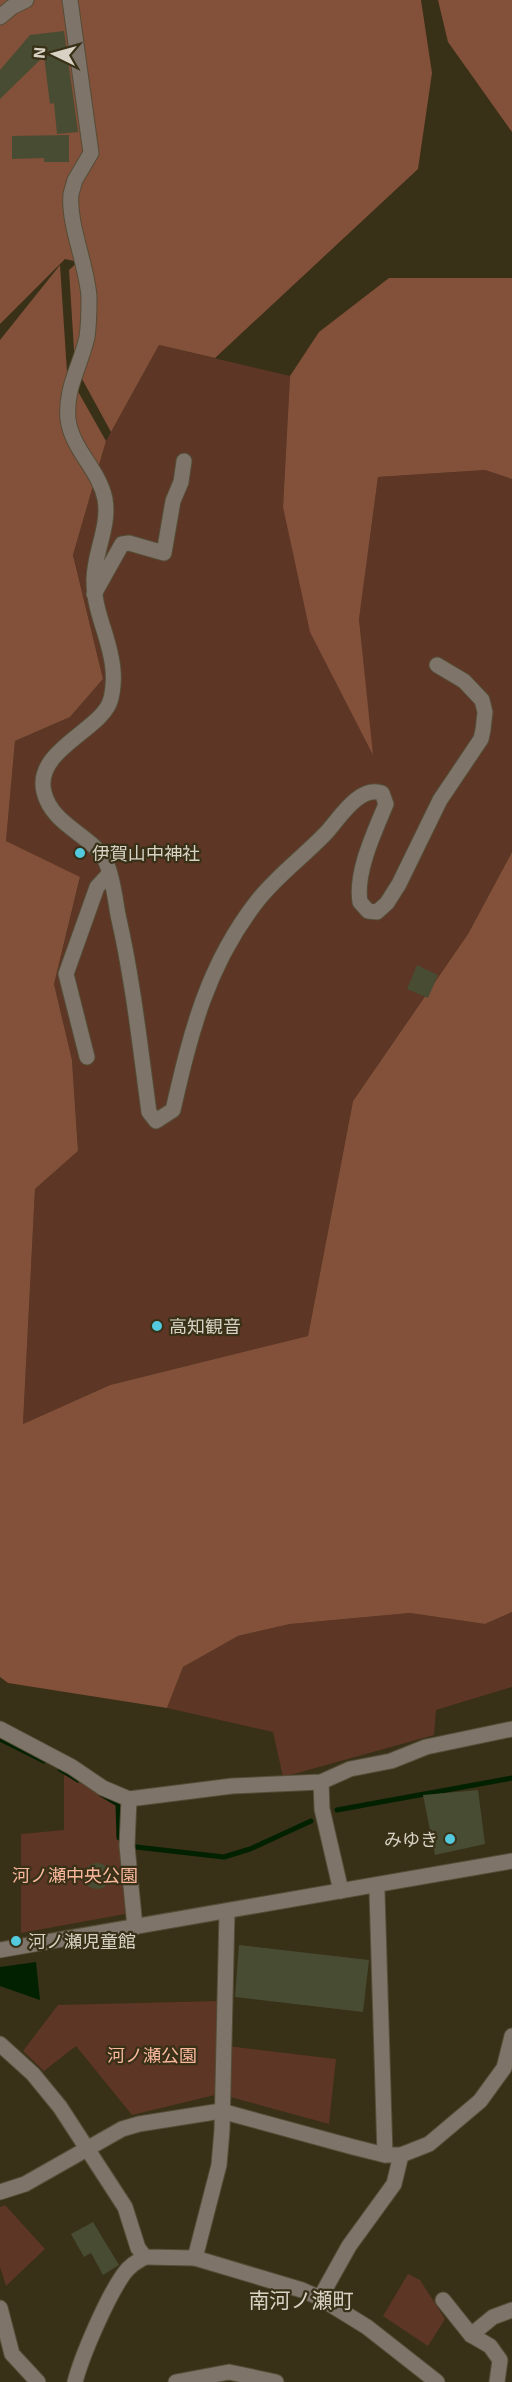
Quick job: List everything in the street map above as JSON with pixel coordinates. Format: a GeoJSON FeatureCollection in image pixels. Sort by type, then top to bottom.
{"type":"FeatureCollection","features":[{"type":"Feature","properties":{"kind":"street"},"geometry":{"type":"LineString","coordinates":[[0,17],[12,7],[26,0]]}},
{"type":"Feature","properties":{"kind":"street"},"geometry":{"type":"LineString","coordinates":[[70,0],[92,153],[75,180],[71,194],[89,301],[87,335],[71,382],[68,417],[73,439],[100,483],[105,500],[105,524],[96,554],[94,594],[113,669],[111,698],[100,716],[70,739],[57,754],[45,777],[43,787],[52,809],[104,859],[127,951],[149,1112],[156,1121],[172,1110],[187,1045],[202,1001],[222,958],[255,905],[351,804],[372,791],[382,793],[386,804],[373,829],[360,880],[360,902],[368,911],[377,912],[393,896],[440,800],[481,739],[483,730],[485,712],[482,700],[464,681],[436,665]]}},
{"type":"Feature","properties":{"kind":"street"},"geometry":{"type":"LineString","coordinates":[[94,594],[122,544],[129,543],[164,553],[173,501],[181,482],[184,461]]}},
{"type":"Feature","properties":{"kind":"street"},"geometry":{"type":"LineString","coordinates":[[87,1057],[66,974],[96,887],[109,874]]}},
{"type":"Feature","properties":{"kind":"street"},"geometry":{"type":"LineString","coordinates":[[0,1729],[72,1767],[103,1788],[129,1798],[232,1786],[321,1782],[350,1769],[391,1761],[426,1747],[512,1729]]}},
{"type":"Feature","properties":{"kind":"street"},"geometry":{"type":"LineString","coordinates":[[321,1782],[322,1809],[341,1891]]}},
{"type":"Feature","properties":{"kind":"street"},"geometry":{"type":"LineString","coordinates":[[129,1798],[127,1846],[135,1927]]}},
{"type":"Feature","properties":{"kind":"street"},"geometry":{"type":"LineString","coordinates":[[0,1950],[512,1861]]}},
{"type":"Feature","properties":{"kind":"street"},"geometry":{"type":"LineString","coordinates":[[377,1892],[385,2155]]}},
{"type":"Feature","properties":{"kind":"street"},"geometry":{"type":"LineString","coordinates":[[195,2258],[219,2165],[227,1911]]}},
{"type":"Feature","properties":{"kind":"street"},"geometry":{"type":"LineString","coordinates":[[0,2192],[25,2184],[122,2129],[139,2124],[221,2111],[385,2155],[401,2155],[429,2144],[480,2101],[504,2067],[512,2036]]}},
{"type":"Feature","properties":{"kind":"street"},"geometry":{"type":"LineString","coordinates":[[0,2044],[33,2074],[60,2107],[125,2206],[138,2248],[145,2257],[150,2259],[170,2255],[195,2258],[302,2290],[367,2326],[437,2382]]}},
{"type":"Feature","properties":{"kind":"street"},"geometry":{"type":"LineString","coordinates":[[320,2298],[349,2246],[394,2184],[401,2155]]}},
{"type":"Feature","properties":{"kind":"street"},"geometry":{"type":"LineString","coordinates":[[75,2382],[84,2354],[123,2276],[132,2264],[145,2257]]}},
{"type":"Feature","properties":{"kind":"street"},"geometry":{"type":"LineString","coordinates":[[443,2300],[471,2335],[490,2346],[500,2360],[497,2382]]}},
{"type":"Feature","properties":{"kind":"street"},"geometry":{"type":"LineString","coordinates":[[0,2308],[12,2354],[38,2382]]}},
{"type":"Feature","properties":{"kind":"street"},"geometry":{"type":"LineString","coordinates":[[471,2335],[493,2317],[512,2310]]}},
{"type":"Feature","properties":{"kind":"street"},"geometry":{"type":"LineString","coordinates":[[176,2382],[229,2377],[276,2382]]}},
{"type":"Feature","properties":{"kind":"green space"},"geometry":{"type":"Polygon","coordinates":[[[159,345],[290,376],[283,507],[372,753],[359,618],[378,477],[485,470],[512,479],[512,852],[468,934],[353,1101],[308,1336],[110,1385],[23,1424],[35,1189],[78,1151],[72,1060],[54,984],[80,878],[6,841],[15,741],[70,717],[103,679],[73,555],[106,441],[159,345]]]}},
{"type":"Feature","properties":{"kind":"green space"},"geometry":{"type":"Polygon","coordinates":[[[512,1612],[512,1687],[436,1710],[434,1735],[283,1777],[273,1732],[167,1708],[183,1667],[238,1636],[290,1624],[410,1613],[485,1624],[512,1612]]]}},
{"type":"Feature","properties":{"kind":"green space","name":"河ノ瀬中央公園"},"geometry":{"type":"Polygon","coordinates":[[[64,1773],[123,1808],[125,1914],[21,1933],[21,1834],[64,1830],[64,1773]]]}},
{"type":"Feature","properties":{"kind":"green space","name":"河ノ瀬公園"},"geometry":{"type":"Polygon","coordinates":[[[220,2001],[219,2045],[336,2059],[329,2124],[219,2094],[132,2115],[76,2046],[44,2071],[23,2051],[58,2005],[220,2001]]]}},
{"type":"Feature","properties":{"kind":"green space"},"geometry":{"type":"Polygon","coordinates":[[[5,2205],[45,2249],[6,2286],[0,2267],[0,2207],[5,2205]]]}},
{"type":"Feature","properties":{"kind":"green space"},"geometry":{"type":"Polygon","coordinates":[[[408,2274],[420,2280],[445,2319],[428,2346],[383,2316],[408,2274]]]}},
{"type":"Feature","properties":{"kind":"shaded area"},"geometry":{"type":"Polygon","coordinates":[[[0,0],[421,0],[432,73],[418,169],[215,358],[159,345],[111,432],[75,366],[69,270],[78,262],[65,259],[0,324],[0,0]]]}},
{"type":"Feature","properties":{"kind":"shaded area"},"geometry":{"type":"Polygon","coordinates":[[[438,0],[512,0],[512,132],[448,42],[438,0]]]}},
{"type":"Feature","properties":{"kind":"shaded area"},"geometry":{"type":"Polygon","coordinates":[[[60,265],[67,372],[106,441],[73,555],[103,679],[70,717],[15,741],[6,841],[80,877],[54,984],[72,1060],[78,1151],[35,1189],[23,1424],[110,1385],[308,1336],[353,1101],[468,934],[512,852],[512,1612],[485,1624],[410,1613],[290,1624],[238,1636],[183,1667],[167,1708],[8,1683],[0,1677],[0,340],[60,265]]]}},
{"type":"Feature","properties":{"kind":"shaded area"},"geometry":{"type":"Polygon","coordinates":[[[389,278],[512,278],[512,479],[485,470],[378,477],[359,619],[373,755],[310,632],[283,507],[290,376],[319,332],[389,278]]]}},
{"type":"Feature","properties":{"kind":"shaded area"},"geometry":{"type":"Polygon","coordinates":[[[36,1962],[40,2000],[0,1986],[0,1967],[36,1962]]]}},
{"type":"Feature","properties":{"kind":"building"},"geometry":{"type":"Polygon","coordinates":[[[64,31],[78,132],[57,134],[54,103],[50,104],[44,56],[0,99],[0,70],[30,35],[64,31]]]}},
{"type":"Feature","properties":{"kind":"building"},"geometry":{"type":"Polygon","coordinates":[[[69,135],[69,162],[44,162],[44,158],[12,159],[12,136],[69,135]]]}},
{"type":"Feature","properties":{"kind":"building"},"geometry":{"type":"Polygon","coordinates":[[[417,965],[438,975],[428,998],[407,989],[417,965]]]}},
{"type":"Feature","properties":{"kind":"building"},"geometry":{"type":"Polygon","coordinates":[[[478,1790],[485,1844],[435,1855],[423,1795],[478,1790]]]}},
{"type":"Feature","properties":{"kind":"building"},"geometry":{"type":"Polygon","coordinates":[[[97,1863],[106,1867],[110,1876],[106,1885],[97,1889],[88,1885],[84,1876],[88,1867],[97,1863]]]}},
{"type":"Feature","properties":{"kind":"building"},"geometry":{"type":"Polygon","coordinates":[[[239,1945],[369,1960],[363,2012],[235,1997],[239,1945]]]}},
{"type":"Feature","properties":{"kind":"building"},"geometry":{"type":"Polygon","coordinates":[[[93,2222],[119,2265],[103,2275],[91,2253],[84,2257],[71,2234],[93,2222]]]}},
{"type":"Feature","properties":{"kind":"waterway"},"geometry":{"type":"LineString","coordinates":[[0,1739],[44,1761]]}},
{"type":"Feature","properties":{"kind":"waterway"},"geometry":{"type":"LineString","coordinates":[[60,1769],[78,1780]]}},
{"type":"Feature","properties":{"kind":"waterway"},"geometry":{"type":"LineString","coordinates":[[337,1810],[512,1778]]}},
{"type":"Feature","properties":{"kind":"waterway"},"geometry":{"type":"LineString","coordinates":[[101,1794],[118,1804],[119,1838]]}},
{"type":"Feature","properties":{"kind":"waterway"},"geometry":{"type":"LineString","coordinates":[[136,1847],[224,1857],[250,1849],[311,1821]]}},
{"type":"Feature","properties":{"kind":"place","name":"伊賀山中神社"},"geometry":{"type":"Point","coordinates":[80,853]}},
{"type":"Feature","properties":{"kind":"place","name":"高知観音"},"geometry":{"type":"Point","coordinates":[157,1326]}},
{"type":"Feature","properties":{"kind":"place","name":"みゆき"},"geometry":{"type":"Point","coordinates":[450,1839]}},
{"type":"Feature","properties":{"kind":"place","name":"河ノ瀬児童館"},"geometry":{"type":"Point","coordinates":[16,1941]}},
{"type":"Feature","properties":{"kind":"district","name":"南河ノ瀬町"},"geometry":{"type":"Point","coordinates":[301,2299]}}]}
